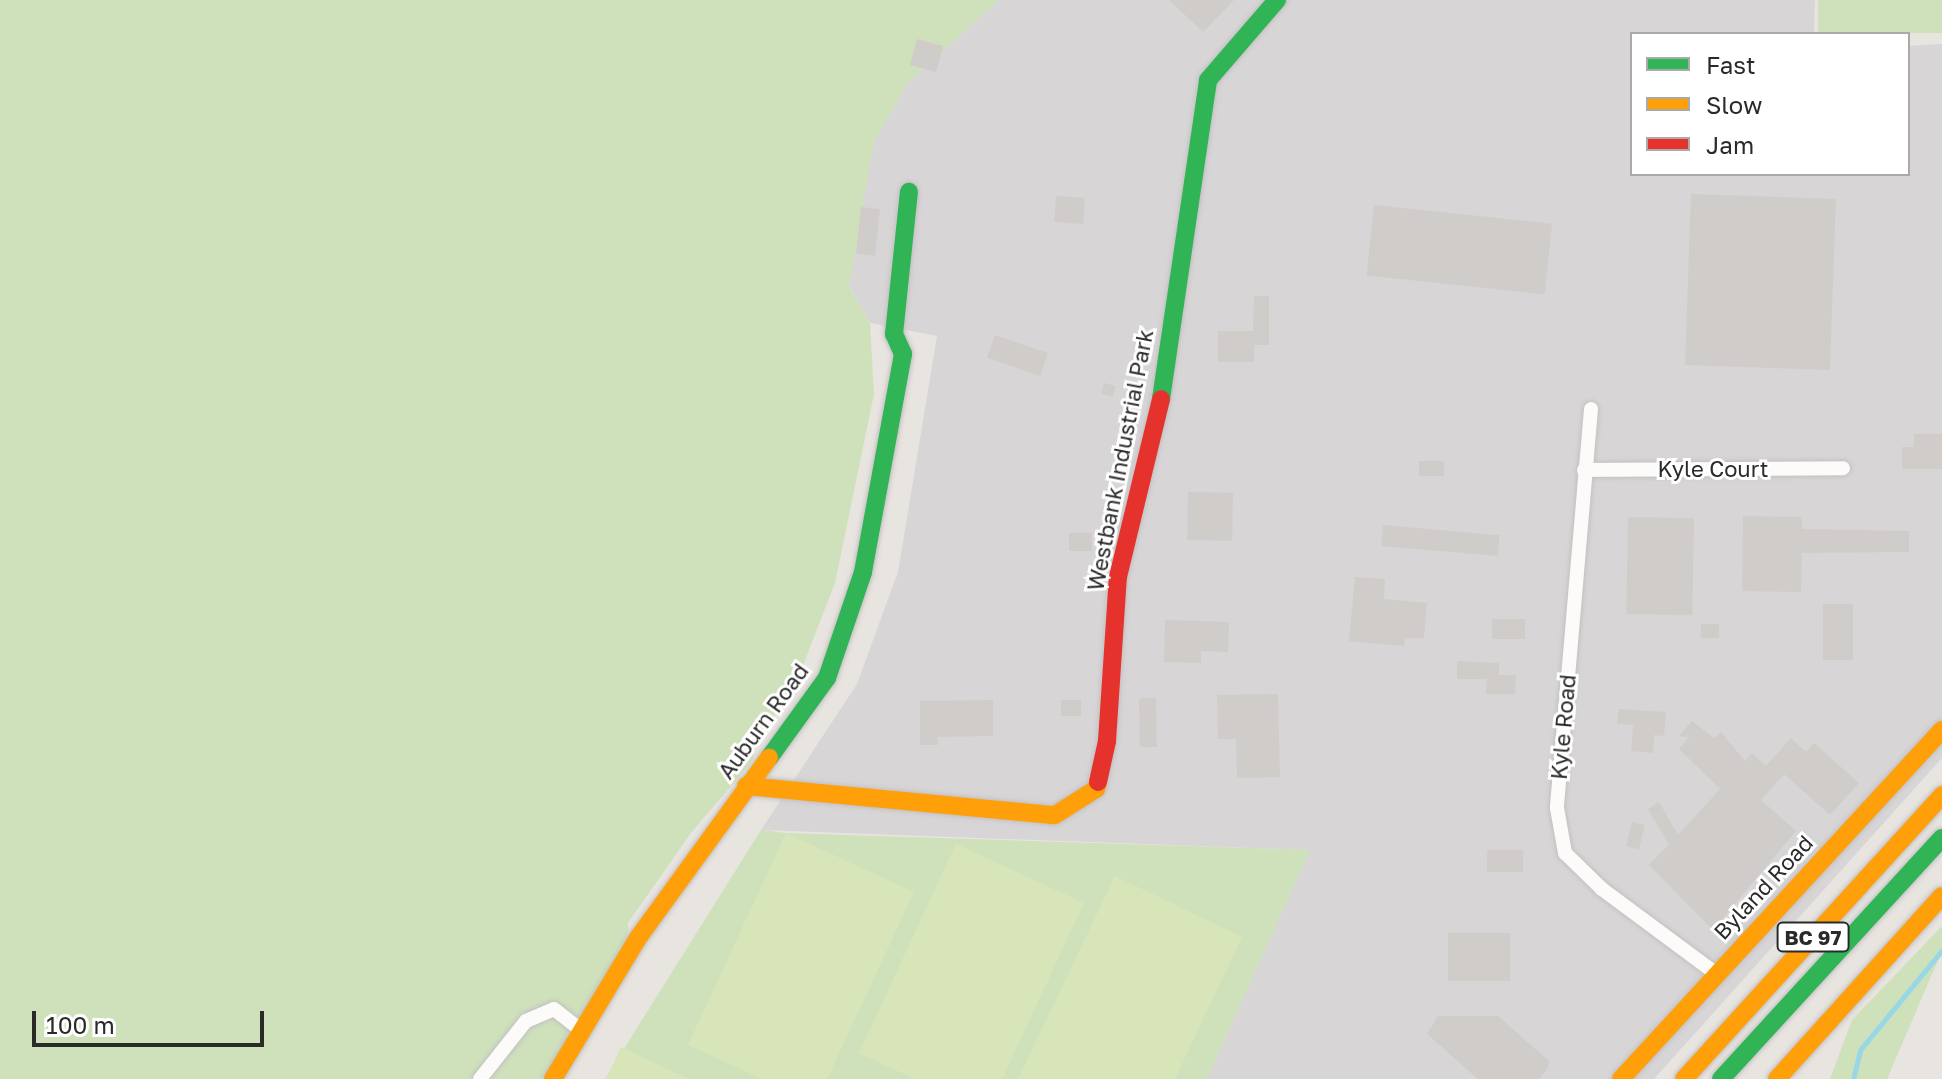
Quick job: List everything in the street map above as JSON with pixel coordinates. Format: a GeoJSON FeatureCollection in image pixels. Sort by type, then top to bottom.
{"type":"FeatureCollection","features":[{"type":"Feature","properties":{"kind":"main road","name":"Westbank Industrial Park"},"geometry":{"type":"LineString","coordinates":[[746,786],[1055,815],[1096,789],[1107,741],[1118,577],[1161,400],[1208,80],[1277,0]]}},
{"type":"Feature","properties":{"kind":"main road","name":"Auburn Road"},"geometry":{"type":"LineString","coordinates":[[553,1079],[638,938],[827,678],[863,572],[903,354],[894,334],[909,192]]}},
{"type":"Feature","properties":{"kind":"main road","name":"Byland Road"},"geometry":{"type":"LineString","coordinates":[[1621,1079],[1715,973],[1942,730]]}},
{"type":"Feature","properties":{"kind":"main road","name":"BC 97"},"geometry":{"type":"LineString","coordinates":[[1684,1079],[1942,795]]}},
{"type":"Feature","properties":{"kind":"main road","name":"BC 97"},"geometry":{"type":"LineString","coordinates":[[1721,1079],[1942,838]]}},
{"type":"Feature","properties":{"kind":"main road"},"geometry":{"type":"LineString","coordinates":[[1777,1079],[1942,896]]}},
{"type":"Feature","properties":{"kind":"street","name":"Kyle Road"},"geometry":{"type":"LineString","coordinates":[[1591,409],[1557,808],[1565,853],[1602,889],[1715,973]]}},
{"type":"Feature","properties":{"kind":"street","name":"Kyle Court"},"geometry":{"type":"LineString","coordinates":[[1584,470],[1843,468]]}},
{"type":"Feature","properties":{"kind":"street"},"geometry":{"type":"LineString","coordinates":[[480,1079],[526,1021],[554,1009],[581,1030]]}},
{"type":"Feature","properties":{"kind":"shaded area"},"geometry":{"type":"Polygon","coordinates":[[[884,0],[1815,0],[1814,32],[1630,32],[1630,176],[1910,176],[1910,46],[1942,44],[1942,758],[1654,1079],[1207,1079],[1309,850],[761,830],[857,684],[898,572],[937,336],[870,323],[823,239],[884,0]]]}},
{"type":"Feature","properties":{"kind":"green space"},"geometry":{"type":"Polygon","coordinates":[[[0,0],[999,0],[908,83],[874,142],[849,286],[870,323],[874,394],[835,583],[795,686],[755,742],[753,760],[691,833],[628,923],[628,952],[542,1079],[0,1079],[0,0]]]}},
{"type":"Feature","properties":{"kind":"green space"},"geometry":{"type":"Polygon","coordinates":[[[1818,0],[1942,0],[1942,33],[1818,32],[1818,0]]]}},
{"type":"Feature","properties":{"kind":"green space"},"geometry":{"type":"Polygon","coordinates":[[[761,830],[1310,850],[1207,1079],[605,1079],[761,830]]]}},
{"type":"Feature","properties":{"kind":"green space"},"geometry":{"type":"Polygon","coordinates":[[[786,833],[914,892],[827,1079],[762,1079],[688,1045],[786,833]]]}},
{"type":"Feature","properties":{"kind":"green space"},"geometry":{"type":"Polygon","coordinates":[[[956,844],[1084,903],[1002,1079],[915,1079],[859,1053],[956,844]]]}},
{"type":"Feature","properties":{"kind":"green space"},"geometry":{"type":"Polygon","coordinates":[[[1115,876],[1242,937],[1175,1079],[1018,1079],[1115,876]]]}},
{"type":"Feature","properties":{"kind":"green space"},"geometry":{"type":"Polygon","coordinates":[[[1942,926],[1942,951],[1887,1079],[1830,1079],[1852,1020],[1942,926]]]}},
{"type":"Feature","properties":{"kind":"green space"},"geometry":{"type":"Polygon","coordinates":[[[621,1047],[689,1079],[606,1079],[621,1047]]]}},
{"type":"Feature","properties":{"kind":"building"},"geometry":{"type":"Polygon","coordinates":[[[1169,0],[1234,0],[1203,32],[1169,0]]]}},
{"type":"Feature","properties":{"kind":"building"},"geometry":{"type":"Polygon","coordinates":[[[917,39],[943,46],[936,72],[910,65],[917,39]]]}},
{"type":"Feature","properties":{"kind":"building"},"geometry":{"type":"Polygon","coordinates":[[[1691,194],[1836,199],[1830,370],[1685,365],[1691,194]]]}},
{"type":"Feature","properties":{"kind":"building"},"geometry":{"type":"Polygon","coordinates":[[[1056,196],[1085,198],[1083,224],[1054,222],[1056,196]]]}},
{"type":"Feature","properties":{"kind":"building"},"geometry":{"type":"Polygon","coordinates":[[[1374,205],[1552,224],[1545,294],[1367,276],[1374,205]]]}},
{"type":"Feature","properties":{"kind":"building"},"geometry":{"type":"Polygon","coordinates":[[[861,207],[880,209],[875,256],[856,254],[861,207]]]}},
{"type":"Feature","properties":{"kind":"building"},"geometry":{"type":"Polygon","coordinates":[[[1254,296],[1269,296],[1269,345],[1254,345],[1254,362],[1218,362],[1218,331],[1253,331],[1254,296]]]}},
{"type":"Feature","properties":{"kind":"building"},"geometry":{"type":"Polygon","coordinates":[[[995,335],[1048,353],[1040,376],[987,358],[995,335]]]}},
{"type":"Feature","properties":{"kind":"building"},"geometry":{"type":"Polygon","coordinates":[[[1104,383],[1116,386],[1113,397],[1101,394],[1104,383]]]}},
{"type":"Feature","properties":{"kind":"building"},"geometry":{"type":"Polygon","coordinates":[[[1914,434],[1942,434],[1942,469],[1902,469],[1902,447],[1914,447],[1914,434]]]}},
{"type":"Feature","properties":{"kind":"building"},"geometry":{"type":"Polygon","coordinates":[[[1419,461],[1444,461],[1444,476],[1419,476],[1419,461]]]}},
{"type":"Feature","properties":{"kind":"building"},"geometry":{"type":"Polygon","coordinates":[[[1188,492],[1233,493],[1232,541],[1187,540],[1188,492]]]}},
{"type":"Feature","properties":{"kind":"building"},"geometry":{"type":"Polygon","coordinates":[[[1743,516],[1802,517],[1802,529],[1909,531],[1909,552],[1802,553],[1801,592],[1742,591],[1743,516]]]}},
{"type":"Feature","properties":{"kind":"building"},"geometry":{"type":"Polygon","coordinates":[[[1628,517],[1694,518],[1692,615],[1626,614],[1628,517]]]}},
{"type":"Feature","properties":{"kind":"building"},"geometry":{"type":"Polygon","coordinates":[[[1383,525],[1500,535],[1498,556],[1381,546],[1383,525]]]}},
{"type":"Feature","properties":{"kind":"building"},"geometry":{"type":"Polygon","coordinates":[[[1069,533],[1092,533],[1092,551],[1069,551],[1069,533]]]}},
{"type":"Feature","properties":{"kind":"building"},"geometry":{"type":"Polygon","coordinates":[[[1355,577],[1385,579],[1384,599],[1427,603],[1424,638],[1405,638],[1404,646],[1349,641],[1355,577]]]}},
{"type":"Feature","properties":{"kind":"building"},"geometry":{"type":"Polygon","coordinates":[[[1823,604],[1853,604],[1853,660],[1823,660],[1823,604]]]}},
{"type":"Feature","properties":{"kind":"building"},"geometry":{"type":"Polygon","coordinates":[[[1492,619],[1525,619],[1525,639],[1492,639],[1492,619]]]}},
{"type":"Feature","properties":{"kind":"building"},"geometry":{"type":"Polygon","coordinates":[[[1165,620],[1229,622],[1228,652],[1201,651],[1201,663],[1164,662],[1165,620]]]}},
{"type":"Feature","properties":{"kind":"building"},"geometry":{"type":"Polygon","coordinates":[[[1701,624],[1719,624],[1719,638],[1701,638],[1701,624]]]}},
{"type":"Feature","properties":{"kind":"building"},"geometry":{"type":"Polygon","coordinates":[[[1457,661],[1499,663],[1499,675],[1516,675],[1515,694],[1486,694],[1487,679],[1457,679],[1457,661]]]}},
{"type":"Feature","properties":{"kind":"building"},"geometry":{"type":"Polygon","coordinates":[[[1278,694],[1280,777],[1237,778],[1236,739],[1218,739],[1217,695],[1278,694]]]}},
{"type":"Feature","properties":{"kind":"building"},"geometry":{"type":"Polygon","coordinates":[[[1139,698],[1156,698],[1157,747],[1140,747],[1139,698]]]}},
{"type":"Feature","properties":{"kind":"building"},"geometry":{"type":"Polygon","coordinates":[[[993,700],[993,736],[938,737],[938,745],[920,745],[920,701],[993,700]]]}},
{"type":"Feature","properties":{"kind":"building"},"geometry":{"type":"Polygon","coordinates":[[[1061,700],[1081,700],[1081,716],[1061,716],[1061,700]]]}},
{"type":"Feature","properties":{"kind":"building"},"geometry":{"type":"Polygon","coordinates":[[[1619,709],[1666,712],[1664,736],[1654,735],[1653,753],[1631,751],[1633,725],[1617,724],[1619,709]]]}},
{"type":"Feature","properties":{"kind":"building"},"geometry":{"type":"Polygon","coordinates":[[[1692,721],[1714,738],[1721,732],[1745,761],[1752,753],[1766,766],[1791,738],[1806,752],[1814,743],[1859,783],[1830,815],[1784,774],[1761,800],[1796,831],[1713,930],[1649,865],[1669,844],[1648,809],[1659,802],[1678,835],[1720,789],[1679,749],[1689,737],[1679,736],[1692,721]]]}},
{"type":"Feature","properties":{"kind":"building"},"geometry":{"type":"Polygon","coordinates":[[[1632,822],[1645,825],[1639,849],[1626,846],[1632,822]]]}},
{"type":"Feature","properties":{"kind":"building"},"geometry":{"type":"Polygon","coordinates":[[[1487,850],[1523,850],[1523,872],[1487,872],[1487,850]]]}},
{"type":"Feature","properties":{"kind":"building"},"geometry":{"type":"Polygon","coordinates":[[[1448,933],[1510,933],[1510,981],[1448,981],[1448,933]]]}},
{"type":"Feature","properties":{"kind":"building"},"geometry":{"type":"Polygon","coordinates":[[[1438,1016],[1498,1016],[1549,1061],[1548,1068],[1539,1079],[1478,1079],[1427,1034],[1438,1016]]]}},
{"type":"Feature","properties":{"kind":"waterway"},"geometry":{"type":"LineString","coordinates":[[1853,1079],[1860,1050],[1942,950]]}},
{"type":"Feature","properties":{"kind":"traffic: fast"},"geometry":{"type":"LineString","coordinates":[[1161,399],[1208,80],[1277,0]]}},
{"type":"Feature","properties":{"kind":"traffic: fast"},"geometry":{"type":"LineString","coordinates":[[769,758],[827,678],[863,572],[903,354],[894,334],[909,192]]}},
{"type":"Feature","properties":{"kind":"traffic: fast"},"geometry":{"type":"LineString","coordinates":[[1721,1079],[1942,838]]}},
{"type":"Feature","properties":{"kind":"traffic: slow"},"geometry":{"type":"LineString","coordinates":[[1621,1079],[1942,730]]}},
{"type":"Feature","properties":{"kind":"traffic: slow"},"geometry":{"type":"LineString","coordinates":[[553,1079],[638,938],[769,758]]}},
{"type":"Feature","properties":{"kind":"traffic: slow"},"geometry":{"type":"LineString","coordinates":[[746,786],[1055,815],[1096,789],[1098,782]]}},
{"type":"Feature","properties":{"kind":"traffic: slow"},"geometry":{"type":"LineString","coordinates":[[1684,1079],[1942,795]]}},
{"type":"Feature","properties":{"kind":"traffic: slow"},"geometry":{"type":"LineString","coordinates":[[1777,1079],[1942,896]]}},
{"type":"Feature","properties":{"kind":"traffic: jam"},"geometry":{"type":"LineString","coordinates":[[1098,782],[1107,741],[1118,577],[1161,399]]}}]}
